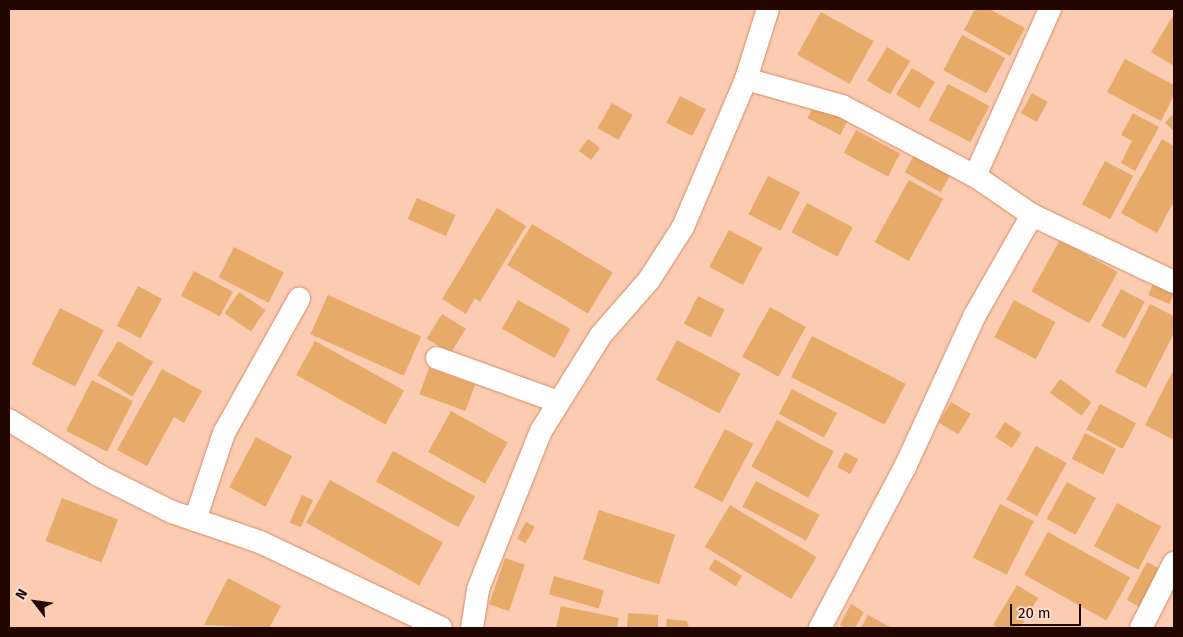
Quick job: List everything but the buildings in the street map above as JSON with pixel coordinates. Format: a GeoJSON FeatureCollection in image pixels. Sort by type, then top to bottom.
{"type":"FeatureCollection","features":[{"type":"Feature","properties":{"kind":"street"},"geometry":{"type":"LineString","coordinates":[[472,628],[478,589],[556,401],[683,227],[746,78],[768,9]]}},
{"type":"Feature","properties":{"kind":"street"},"geometry":{"type":"LineString","coordinates":[[974,176],[1050,9]]}},
{"type":"Feature","properties":{"kind":"street"},"geometry":{"type":"LineString","coordinates":[[746,78],[842,106],[974,176],[1032,215],[1174,282]]}},
{"type":"Feature","properties":{"kind":"street"},"geometry":{"type":"LineString","coordinates":[[820,628],[905,467],[975,315],[1032,215]]}},
{"type":"Feature","properties":{"kind":"street"},"geometry":{"type":"LineString","coordinates":[[195,520],[224,433],[299,299]]}},
{"type":"Feature","properties":{"kind":"street"},"geometry":{"type":"LineString","coordinates":[[437,358],[556,401]]}},
{"type":"Feature","properties":{"kind":"street"},"geometry":{"type":"LineString","coordinates":[[9,420],[98,475],[195,520],[260,542],[441,628]]}},
{"type":"Feature","properties":{"kind":"street"},"geometry":{"type":"LineString","coordinates":[[1142,628],[1174,563]]}}]}
